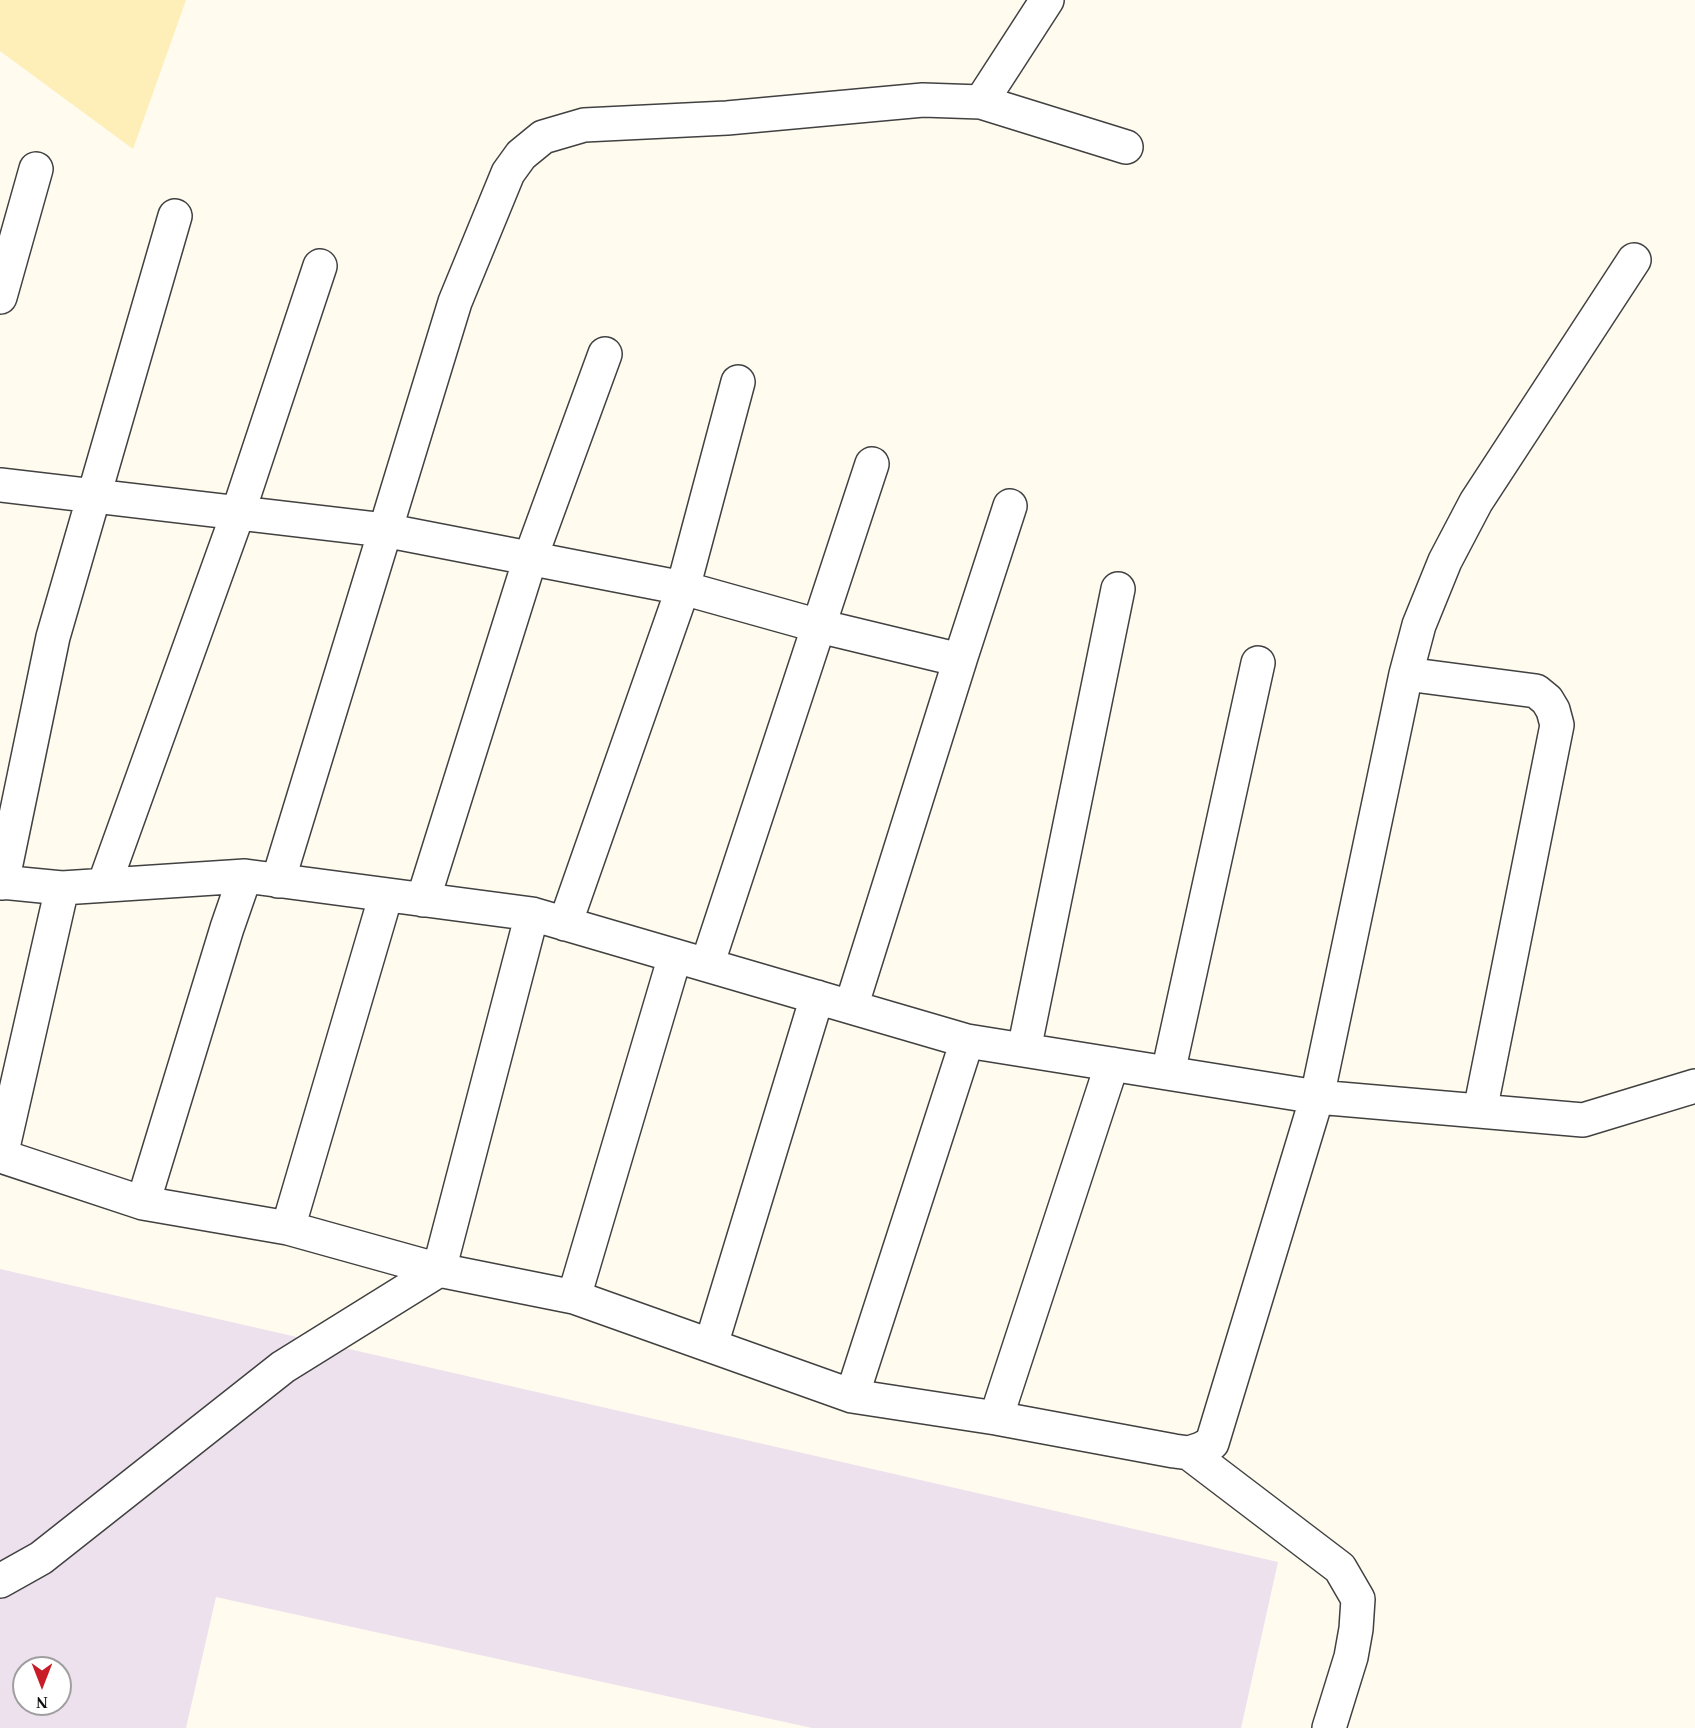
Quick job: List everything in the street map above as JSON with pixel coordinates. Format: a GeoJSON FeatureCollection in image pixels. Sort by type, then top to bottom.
{"type":"FeatureCollection","features":[{"type":"Feature","properties":{"kind":"street"},"geometry":{"type":"LineString","coordinates":[[981,102],[1047,0]]}},
{"type":"Feature","properties":{"kind":"street"},"geometry":{"type":"LineString","coordinates":[[278,881],[455,302],[508,173],[521,155],[543,136],[584,125],[727,118],[923,100],[981,102],[1126,147]]}},
{"type":"Feature","properties":{"kind":"street"},"geometry":{"type":"LineString","coordinates":[[0,297],[36,169]]}},
{"type":"Feature","properties":{"kind":"street"},"geometry":{"type":"LineString","coordinates":[[175,216],[53,637],[1,883],[62,888],[245,876],[532,914],[967,1041],[1317,1097],[1583,1120],[1695,1086]]}},
{"type":"Feature","properties":{"kind":"street"},"geometry":{"type":"LineString","coordinates":[[1189,1453],[1212,1443],[1317,1097],[1406,674],[1423,614],[1445,561],[1476,502],[1634,260]]}},
{"type":"Feature","properties":{"kind":"street"},"geometry":{"type":"LineString","coordinates":[[104,885],[238,513],[320,266]]}},
{"type":"Feature","properties":{"kind":"street"},"geometry":{"type":"LineString","coordinates":[[423,900],[530,559],[605,354]]}},
{"type":"Feature","properties":{"kind":"street"},"geometry":{"type":"LineString","coordinates":[[565,924],[683,588],[738,382]]}},
{"type":"Feature","properties":{"kind":"street"},"geometry":{"type":"LineString","coordinates":[[707,965],[872,464]]}},
{"type":"Feature","properties":{"kind":"street"},"geometry":{"type":"LineString","coordinates":[[0,485],[384,530],[683,588],[819,626],[960,660]]}},
{"type":"Feature","properties":{"kind":"street"},"geometry":{"type":"LineString","coordinates":[[851,1007],[1010,506]]}},
{"type":"Feature","properties":{"kind":"street"},"geometry":{"type":"LineString","coordinates":[[1024,1050],[1118,589]]}},
{"type":"Feature","properties":{"kind":"street"},"geometry":{"type":"LineString","coordinates":[[1168,1073],[1258,663]]}},
{"type":"Feature","properties":{"kind":"street"},"geometry":{"type":"LineString","coordinates":[[1406,674],[1536,691],[1547,700],[1553,710],[1557,725],[1480,1111]]}},
{"type":"Feature","properties":{"kind":"street"},"geometry":{"type":"LineString","coordinates":[[143,1203],[245,876]]}},
{"type":"Feature","properties":{"kind":"street"},"geometry":{"type":"LineString","coordinates":[[62,888],[1,1156],[143,1203],[288,1228],[439,1270],[574,1297],[852,1396],[996,1418],[1189,1453],[1340,1568],[1358,1599],[1351,1657],[1329,1728]]}},
{"type":"Feature","properties":{"kind":"street"},"geometry":{"type":"LineString","coordinates":[[288,1228],[386,895]]}},
{"type":"Feature","properties":{"kind":"street"},"geometry":{"type":"LineString","coordinates":[[0,1581],[41,1558],[283,1367],[439,1270],[532,914]]}},
{"type":"Feature","properties":{"kind":"street"},"geometry":{"type":"LineString","coordinates":[[574,1297],[675,956]]}},
{"type":"Feature","properties":{"kind":"street"},"geometry":{"type":"LineString","coordinates":[[711,1346],[817,997]]}},
{"type":"Feature","properties":{"kind":"street"},"geometry":{"type":"LineString","coordinates":[[852,1396],[967,1041]]}},
{"type":"Feature","properties":{"kind":"street"},"geometry":{"type":"LineString","coordinates":[[996,1418],[1112,1064]]}},
{"type":"Feature","properties":{"kind":"shaded area"},"geometry":{"type":"Polygon","coordinates":[[[0,1269],[1278,1562],[1241,1728],[812,1728],[216,1597],[186,1728],[0,1728],[0,1269]]]}},
{"type":"Feature","properties":{"kind":"sand"},"geometry":{"type":"Polygon","coordinates":[[[0,0],[186,0],[133,149],[0,51],[0,0]]]}}]}
